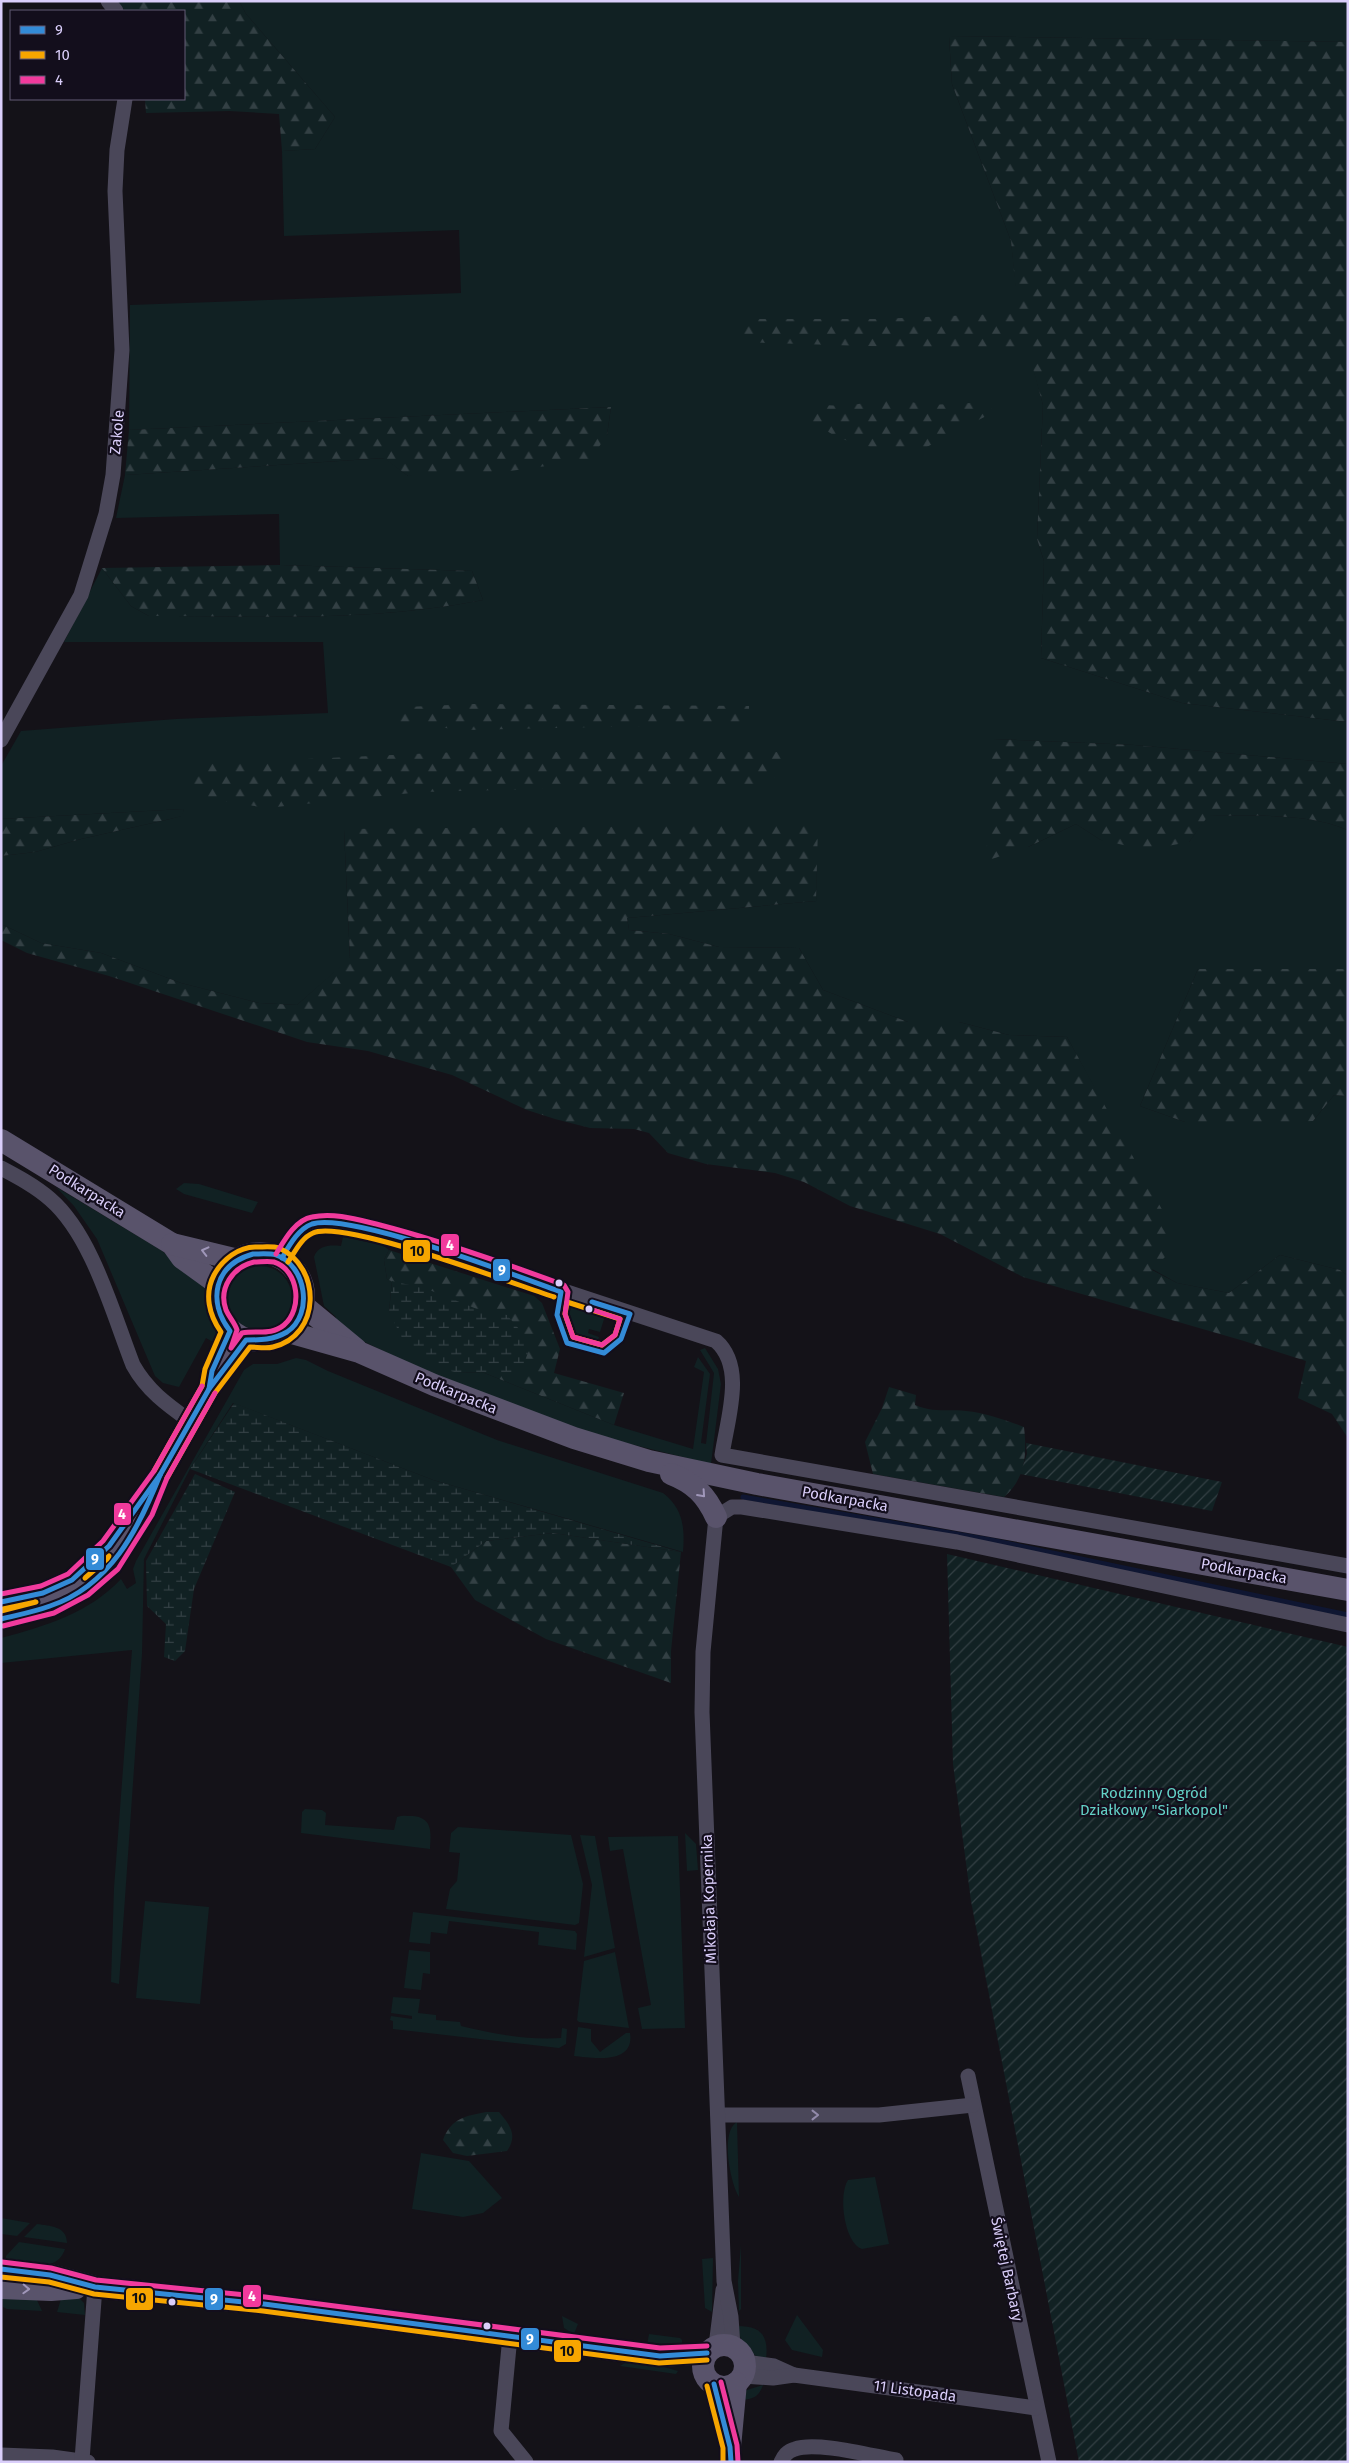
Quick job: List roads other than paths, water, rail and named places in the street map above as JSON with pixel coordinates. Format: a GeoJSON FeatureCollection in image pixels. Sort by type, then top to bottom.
{"type":"FeatureCollection","features":[{"type":"Feature","properties":{"kind":"main road","name":"Podkarpacka"},"geometry":{"type":"LineString","coordinates":[[1,1140],[172,1244],[238,1260]]}},
{"type":"Feature","properties":{"kind":"main road","name":"Podkarpacka"},"geometry":{"type":"LineString","coordinates":[[172,1244],[182,1258],[218,1284]]}},
{"type":"Feature","properties":{"kind":"main road"},"geometry":{"type":"LineString","coordinates":[[260,1253],[282,1258],[290,1262],[299,1275],[305,1297],[299,1319],[288,1332],[267,1341],[238,1336],[223,1322],[216,1301],[218,1284],[228,1267],[238,1260],[260,1253]]}},
{"type":"Feature","properties":{"kind":"main road","name":"Podkarpacka"},"geometry":{"type":"LineString","coordinates":[[304,1306],[358,1352]]}},
{"type":"Feature","properties":{"kind":"main road","name":"Podkarpacka"},"geometry":{"type":"LineString","coordinates":[[288,1332],[358,1352],[434,1386],[514,1417],[649,1461],[738,1480],[1348,1590]]}},
{"type":"Feature","properties":{"kind":"main road"},"geometry":{"type":"LineString","coordinates":[[1,1602],[43,1593],[72,1580],[109,1546],[160,1475],[209,1389],[212,1371],[238,1336]]}},
{"type":"Feature","properties":{"kind":"main road"},"geometry":{"type":"LineString","coordinates":[[649,1461],[696,1487],[706,1496],[716,1517]]}},
{"type":"Feature","properties":{"kind":"main road"},"geometry":{"type":"LineString","coordinates":[[1,1619],[51,1606],[84,1589],[113,1564],[145,1512],[160,1475]]}},
{"type":"Feature","properties":{"kind":"main road","name":"11 Listopada"},"geometry":{"type":"LineString","coordinates":[[1,2269],[50,2275],[95,2287],[264,2304],[660,2356],[684,2366],[725,2365]]}},
{"type":"Feature","properties":{"kind":"main road","name":"11 Listopada"},"geometry":{"type":"LineString","coordinates":[[1,2288],[51,2290],[95,2287]]}},
{"type":"Feature","properties":{"kind":"main road","name":"Mikołaja Kopernika"},"geometry":{"type":"LineString","coordinates":[[725,2365],[731,2454]]}},
{"type":"Feature","properties":{"kind":"street","name":"Zakole"},"geometry":{"type":"LineString","coordinates":[[1,740],[81,595],[106,514],[114,465],[122,350],[115,191],[117,150],[124,100]]}},
{"type":"Feature","properties":{"kind":"street"},"geometry":{"type":"LineString","coordinates":[[1,1168],[50,1199],[69,1219],[85,1244],[133,1365],[143,1383],[160,1399],[190,1421]]}},
{"type":"Feature","properties":{"kind":"street"},"geometry":{"type":"LineString","coordinates":[[282,1258],[299,1234],[313,1224],[331,1222],[345,1224],[406,1239],[716,1342],[724,1349],[733,1371],[722,1455],[1348,1566]]}},
{"type":"Feature","properties":{"kind":"street"},"geometry":{"type":"LineString","coordinates":[[716,1517],[732,1507],[742,1507],[957,1542],[1348,1625]]}},
{"type":"Feature","properties":{"kind":"street","name":"Mikołaja Kopernika"},"geometry":{"type":"LineString","coordinates":[[716,1517],[703,1652],[702,1712],[724,2281],[731,2317],[725,2365]]}},
{"type":"Feature","properties":{"kind":"street","name":"Świętej Barbary"},"geometry":{"type":"LineString","coordinates":[[968,2076],[1036,2408],[1049,2462]]}},
{"type":"Feature","properties":{"kind":"street"},"geometry":{"type":"LineString","coordinates":[[718,2115],[879,2115],[973,2105]]}},
{"type":"Feature","properties":{"kind":"street"},"geometry":{"type":"LineString","coordinates":[[1,2454],[85,2461],[95,2287]]}},
{"type":"Feature","properties":{"kind":"street"},"geometry":{"type":"LineString","coordinates":[[510,2336],[500,2431],[526,2462]]}},
{"type":"Feature","properties":{"kind":"street","name":"11 Listopada"},"geometry":{"type":"LineString","coordinates":[[725,2365],[774,2366],[794,2375],[1036,2408]]}},
{"type":"Feature","properties":{"kind":"street"},"geometry":{"type":"LineString","coordinates":[[780,2462],[786,2453],[794,2449],[811,2447],[896,2460],[896,2462]]}},
{"type":"Feature","properties":{"kind":"waterway"},"geometry":{"type":"LineString","coordinates":[[743,1497],[991,1540],[1348,1615]]}},
{"type":"Feature","properties":{"kind":"park label","name":"Rodzinny Ogród Działkowy \"Siarkopol\""},"geometry":{"type":"Point","coordinates":[1154,1802]}}]}
